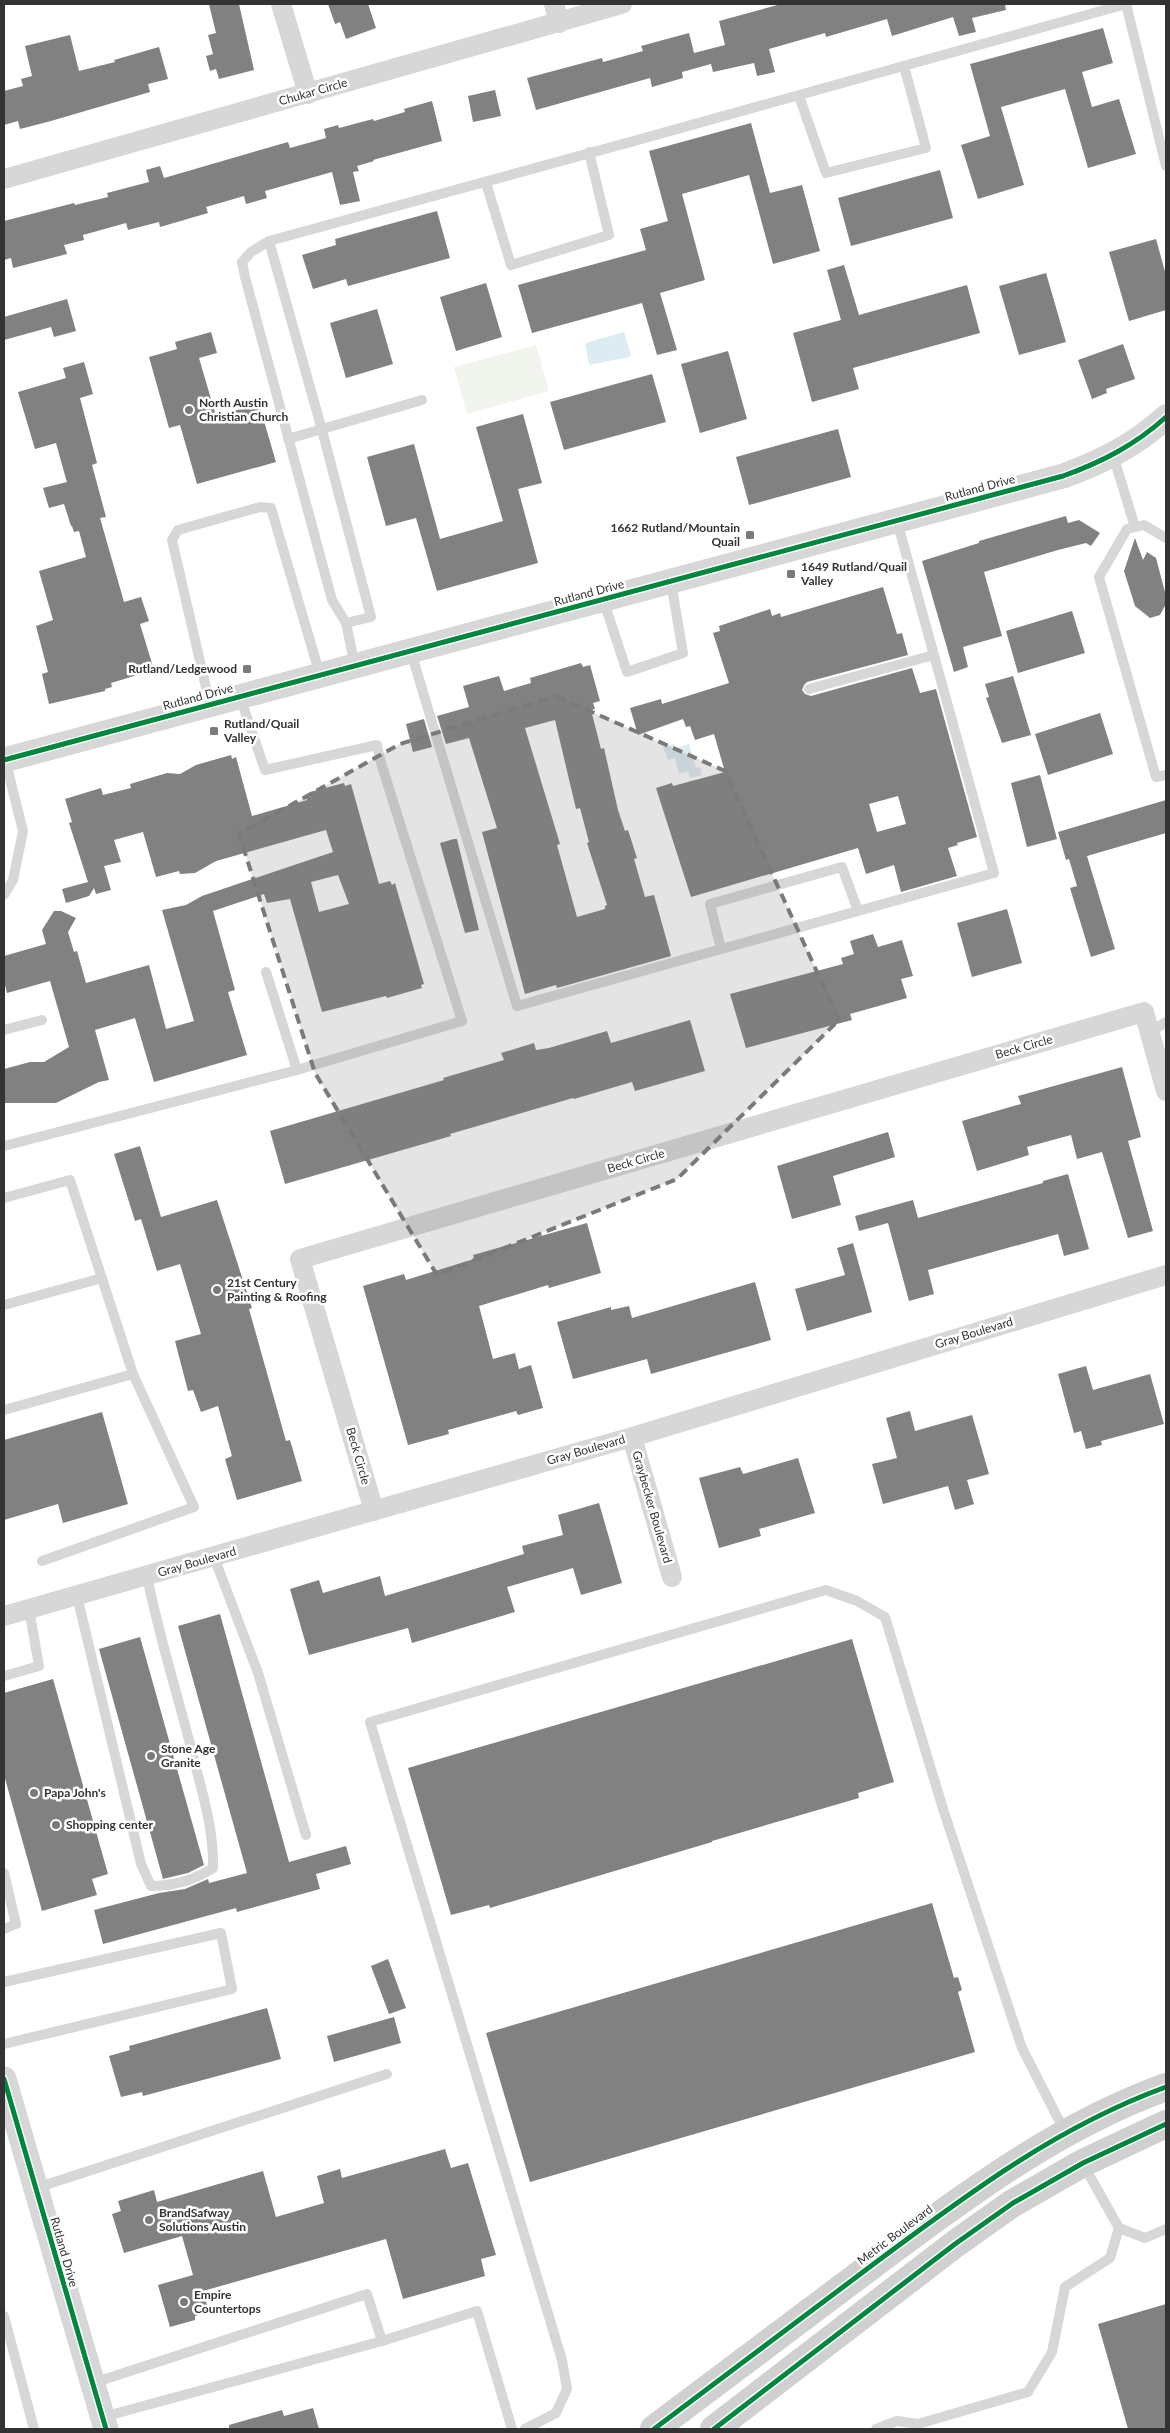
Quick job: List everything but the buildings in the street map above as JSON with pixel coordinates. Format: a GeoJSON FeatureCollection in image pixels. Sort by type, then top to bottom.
{"type":"FeatureCollection","features":[{"type":"Feature","properties":{"kind":"main road","name":"Metric Boulevard"},"geometry":{"type":"LineString","coordinates":[[654,2429],[944,2211],[1011,2164],[1066,2134],[1166,2087]]}},
{"type":"Feature","properties":{"kind":"main road"},"geometry":{"type":"LineString","coordinates":[[714,2429],[1013,2203],[1083,2163],[1166,2124]]}},
{"type":"Feature","properties":{"kind":"main road"},"geometry":{"type":"LineString","coordinates":[[1066,2134],[1083,2163]]}},
{"type":"Feature","properties":{"kind":"street"},"geometry":{"type":"LineString","coordinates":[[281,4],[308,94]]}},
{"type":"Feature","properties":{"kind":"street","name":"Chukar Circle"},"geometry":{"type":"LineString","coordinates":[[4,179],[308,94],[557,13],[622,4]]}},
{"type":"Feature","properties":{"kind":"street","name":"Rutland Drive"},"geometry":{"type":"LineString","coordinates":[[4,757],[356,666],[1063,476],[1113,455],[1151,431],[1166,417]]}},
{"type":"Feature","properties":{"kind":"street","name":"Beck Circle"},"geometry":{"type":"LineString","coordinates":[[374,1511],[300,1259],[1144,1012],[1166,1091]]}},
{"type":"Feature","properties":{"kind":"street","name":"Gray Boulevard"},"geometry":{"type":"LineString","coordinates":[[4,1616],[374,1511],[1165,1279]]}},
{"type":"Feature","properties":{"kind":"street","name":"Graybecker Boulevard"},"geometry":{"type":"LineString","coordinates":[[632,1436],[672,1577]]}},
{"type":"Feature","properties":{"kind":"street","name":"Rutland Drive"},"geometry":{"type":"LineString","coordinates":[[4,2080],[104,2423]]}},
{"type":"Feature","properties":{"kind":"lane"},"geometry":{"type":"LineString","coordinates":[[356,666],[346,622],[332,600],[258,330],[242,262],[251,252],[269,242],[1126,4],[1166,166]]}},
{"type":"Feature","properties":{"kind":"lane"},"geometry":{"type":"LineString","coordinates":[[799,96],[826,173],[926,148],[904,66]]}},
{"type":"Feature","properties":{"kind":"lane"},"geometry":{"type":"LineString","coordinates":[[486,183],[511,265],[609,235],[589,152]]}},
{"type":"Feature","properties":{"kind":"lane"},"geometry":{"type":"LineString","coordinates":[[269,242],[322,430],[370,617],[346,622]]}},
{"type":"Feature","properties":{"kind":"lane"},"geometry":{"type":"LineString","coordinates":[[288,439],[422,400]]}},
{"type":"Feature","properties":{"kind":"lane"},"geometry":{"type":"LineString","coordinates":[[1113,455],[1135,527]]}},
{"type":"Feature","properties":{"kind":"lane"},"geometry":{"type":"LineString","coordinates":[[210,704],[172,540],[178,530],[260,507],[271,508],[320,675]]}},
{"type":"Feature","properties":{"kind":"lane"},"geometry":{"type":"LineString","coordinates":[[410,651],[517,1006],[994,873],[897,520]]}},
{"type":"Feature","properties":{"kind":"lane"},"geometry":{"type":"LineString","coordinates":[[1166,538],[1144,525],[1127,529],[1099,577],[1156,777],[1166,775]]}},
{"type":"Feature","properties":{"kind":"lane"},"geometry":{"type":"LineString","coordinates":[[603,599],[627,672],[683,653],[671,581]]}},
{"type":"Feature","properties":{"kind":"lane"},"geometry":{"type":"LineString","coordinates":[[809,689],[934,655]]}},
{"type":"Feature","properties":{"kind":"lane"},"geometry":{"type":"LineString","coordinates":[[4,1146],[297,1070],[462,1021],[381,764],[377,745],[265,770],[240,696]]}},
{"type":"Feature","properties":{"kind":"lane"},"geometry":{"type":"LineString","coordinates":[[4,757],[23,831],[13,880],[4,895]]}},
{"type":"Feature","properties":{"kind":"lane"},"geometry":{"type":"LineString","coordinates":[[721,949],[710,904],[842,867],[858,911]]}},
{"type":"Feature","properties":{"kind":"lane"},"geometry":{"type":"LineString","coordinates":[[266,972],[297,1070]]}},
{"type":"Feature","properties":{"kind":"lane"},"geometry":{"type":"LineString","coordinates":[[4,1030],[42,1020]]}},
{"type":"Feature","properties":{"kind":"lane"},"geometry":{"type":"LineString","coordinates":[[1149,1033],[1166,1022]]}},
{"type":"Feature","properties":{"kind":"lane"},"geometry":{"type":"LineString","coordinates":[[4,1198],[70,1180],[133,1374],[194,1507],[42,1561]]}},
{"type":"Feature","properties":{"kind":"lane"},"geometry":{"type":"LineString","coordinates":[[4,1305],[102,1278]]}},
{"type":"Feature","properties":{"kind":"lane"},"geometry":{"type":"LineString","coordinates":[[4,1410],[133,1374]]}},
{"type":"Feature","properties":{"kind":"lane"},"geometry":{"type":"LineString","coordinates":[[214,1557],[258,1673],[306,1835]]}},
{"type":"Feature","properties":{"kind":"lane"},"geometry":{"type":"LineString","coordinates":[[77,1596],[140,1864],[151,1886],[170,1886],[198,1877],[213,1868],[214,1847],[200,1783],[154,1612],[147,1576]]}},
{"type":"Feature","properties":{"kind":"lane"},"geometry":{"type":"LineString","coordinates":[[524,2429],[556,2414],[567,2390],[562,2360],[370,1722],[826,1590],[857,1601],[885,1617],[944,1812],[1022,2048],[1066,2134]]}},
{"type":"Feature","properties":{"kind":"lane"},"geometry":{"type":"LineString","coordinates":[[4,1676],[39,1666],[29,1609]]}},
{"type":"Feature","properties":{"kind":"lane"},"geometry":{"type":"LineString","coordinates":[[4,1873],[16,1924],[4,1929]]}},
{"type":"Feature","properties":{"kind":"lane"},"geometry":{"type":"LineString","coordinates":[[4,1982],[220,1934],[232,1989],[4,2044]]}},
{"type":"Feature","properties":{"kind":"lane"},"geometry":{"type":"LineString","coordinates":[[36,2188],[387,2074]]}},
{"type":"Feature","properties":{"kind":"lane"},"geometry":{"type":"LineString","coordinates":[[1083,2163],[1119,2228],[1145,2238],[1166,2229]]}},
{"type":"Feature","properties":{"kind":"lane"},"geometry":{"type":"LineString","coordinates":[[876,2429],[896,2421],[918,2424],[1028,2392],[1052,2352],[1065,2287],[1110,2258],[1119,2228]]}},
{"type":"Feature","properties":{"kind":"lane"},"geometry":{"type":"LineString","coordinates":[[92,2383],[367,2294],[382,2341]]}},
{"type":"Feature","properties":{"kind":"lane"},"geometry":{"type":"LineString","coordinates":[[104,2423],[382,2341],[477,2310],[512,2429]]}},
{"type":"Feature","properties":{"kind":"lane"},"geometry":{"type":"LineString","coordinates":[[4,2316],[34,2429]]}},
{"type":"Feature","properties":{"kind":"highlighted area"},"geometry":{"type":"Polygon","coordinates":[[[556,696],[725,771],[839,1020],[677,1179],[437,1275],[315,1073],[239,834],[400,744],[556,696]]]}},
{"type":"Feature","properties":{"kind":"shaded area"},"geometry":{"type":"Polygon","coordinates":[[[624,332],[631,355],[629,357],[589,365],[585,343],[624,332]]]}},
{"type":"Feature","properties":{"kind":"shaded area"},"geometry":{"type":"Polygon","coordinates":[[[536,345],[549,391],[467,414],[454,367],[536,345]]]}},
{"type":"Feature","properties":{"kind":"shaded area"},"geometry":{"type":"Polygon","coordinates":[[[674,744],[676,748],[689,744],[696,768],[700,767],[702,775],[690,778],[688,771],[679,774],[675,758],[668,760],[663,747],[674,744]]]}},
{"type":"Feature","properties":{"kind":"cycle path"},"geometry":{"type":"LineString","coordinates":[[4,760],[1063,476],[1118,452],[1166,417]]}},
{"type":"Feature","properties":{"kind":"cycle path"},"geometry":{"type":"LineString","coordinates":[[4,2079],[106,2429]]}},
{"type":"Feature","properties":{"kind":"cycle path"},"geometry":{"type":"LineString","coordinates":[[654,2429],[944,2212],[1014,2164],[1088,2121],[1166,2087]]}},
{"type":"Feature","properties":{"kind":"cycle path"},"geometry":{"type":"LineString","coordinates":[[714,2429],[955,2244],[1013,2203],[1083,2163],[1166,2124]]}},
{"type":"Feature","properties":{"kind":"place","name":"North Austin Christian Church"},"geometry":{"type":"Point","coordinates":[189,410]}},
{"type":"Feature","properties":{"kind":"place","name":"1662 Rutland/Mountain Quail"},"geometry":{"type":"Point","coordinates":[750,535]}},
{"type":"Feature","properties":{"kind":"place","name":"1649 Rutland/Quail Valley"},"geometry":{"type":"Point","coordinates":[791,574]}},
{"type":"Feature","properties":{"kind":"place","name":"Rutland/Ledgewood"},"geometry":{"type":"Point","coordinates":[247,669]}},
{"type":"Feature","properties":{"kind":"place","name":"Rutland/Quail Valley"},"geometry":{"type":"Point","coordinates":[214,731]}},
{"type":"Feature","properties":{"kind":"place","name":"21st Century Painting & Roofing"},"geometry":{"type":"Point","coordinates":[217,1290]}},
{"type":"Feature","properties":{"kind":"place","name":"Stone Age Granite"},"geometry":{"type":"Point","coordinates":[151,1756]}},
{"type":"Feature","properties":{"kind":"place","name":"Papa John's"},"geometry":{"type":"Point","coordinates":[34,1793]}},
{"type":"Feature","properties":{"kind":"place","name":"Shopping center"},"geometry":{"type":"Point","coordinates":[56,1825]}},
{"type":"Feature","properties":{"kind":"place","name":"BrandSafway Solutions Austin"},"geometry":{"type":"Point","coordinates":[149,2220]}},
{"type":"Feature","properties":{"kind":"place","name":"Empire Countertops"},"geometry":{"type":"Point","coordinates":[184,2302]}}]}
